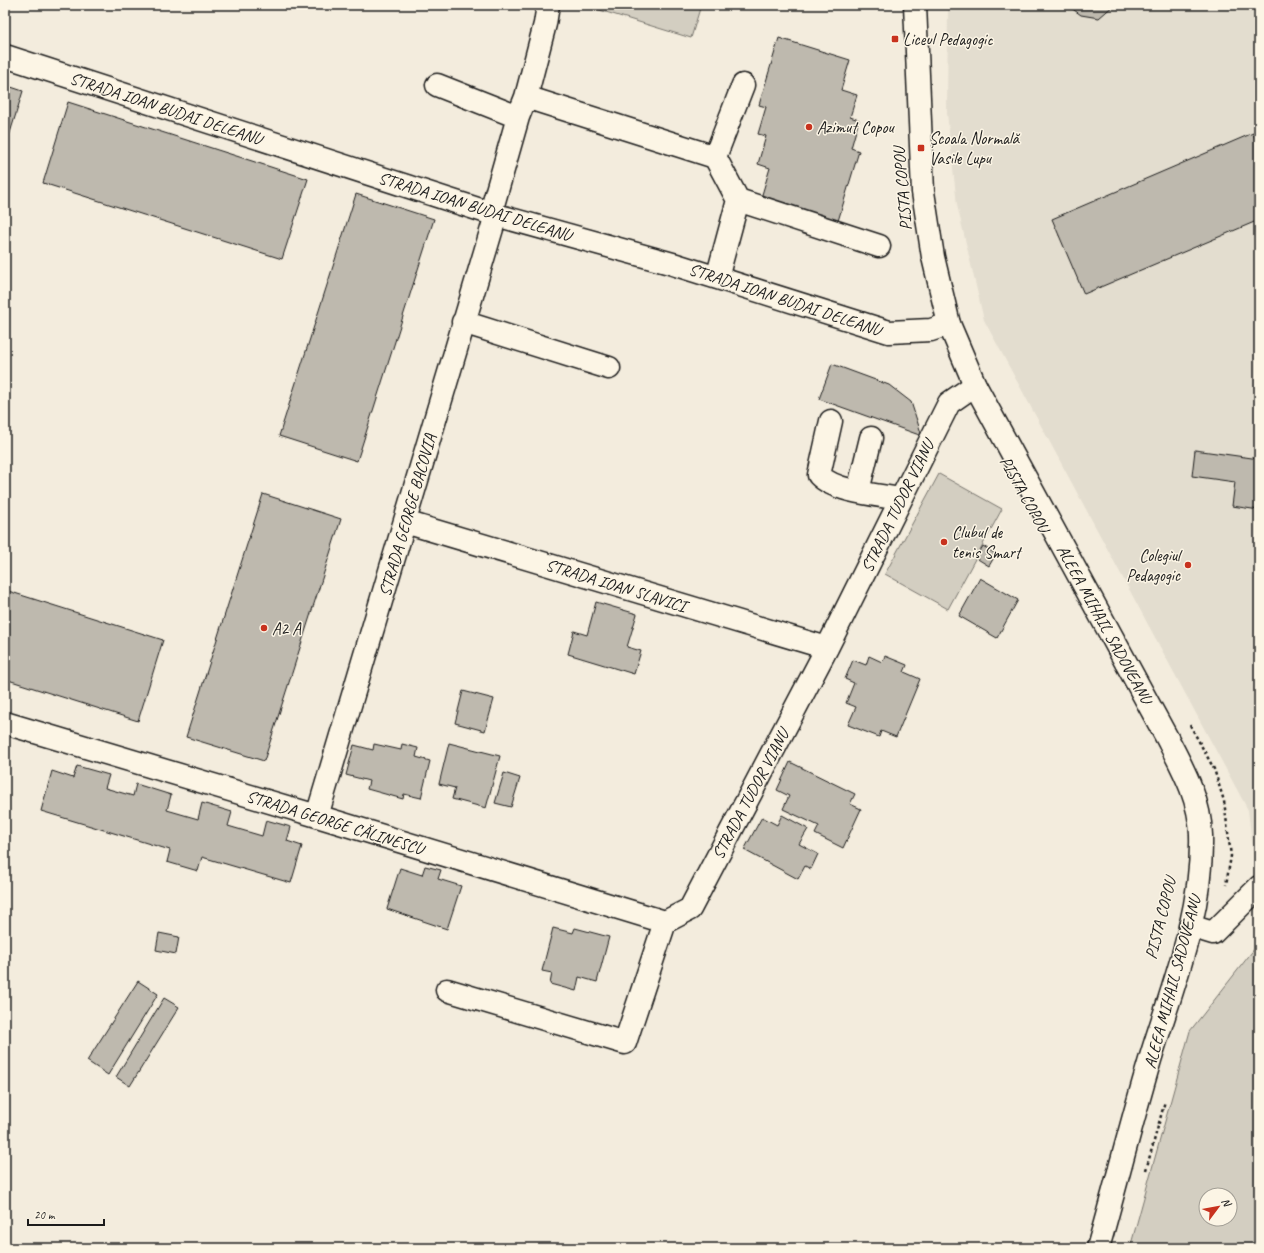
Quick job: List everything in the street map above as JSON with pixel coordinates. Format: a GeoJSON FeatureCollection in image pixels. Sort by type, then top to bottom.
{"type":"FeatureCollection","features":[{"type":"Feature","properties":{"kind":"street","name":"STRADA GEORGE BACOVIA"},"geometry":{"type":"LineString","coordinates":[[317,816],[405,522],[494,214],[518,117],[526,97],[545,24],[548,5]]}},
{"type":"Feature","properties":{"kind":"street","name":"ALEEA MIHAIL SADOVEANU"},"geometry":{"type":"LineString","coordinates":[[916,5],[923,192],[933,256],[949,324],[975,386],[1168,738],[1193,789],[1201,834],[1199,882],[1190,926],[1153,1051],[1098,1248]]}},
{"type":"Feature","properties":{"kind":"street","name":"STRADA IOAN BUDAI DELEANU"},"geometry":{"type":"LineString","coordinates":[[5,56],[494,214],[673,264],[889,332],[931,330],[949,324]]}},
{"type":"Feature","properties":{"kind":"street"},"geometry":{"type":"LineString","coordinates":[[437,85],[518,117]]}},
{"type":"Feature","properties":{"kind":"street"},"geometry":{"type":"LineString","coordinates":[[715,157],[743,85]]}},
{"type":"Feature","properties":{"kind":"street"},"geometry":{"type":"LineString","coordinates":[[526,97],[715,157],[738,200],[717,278]]}},
{"type":"Feature","properties":{"kind":"street"},"geometry":{"type":"LineString","coordinates":[[738,200],[879,246]]}},
{"type":"Feature","properties":{"kind":"street"},"geometry":{"type":"LineString","coordinates":[[463,322],[609,368]]}},
{"type":"Feature","properties":{"kind":"street","name":"STRADA TUDOR VIANU"},"geometry":{"type":"LineString","coordinates":[[665,922],[690,909],[827,648],[949,403],[975,386]]}},
{"type":"Feature","properties":{"kind":"street"},"geometry":{"type":"LineString","coordinates":[[831,421],[819,475],[825,482],[858,491],[901,499]]}},
{"type":"Feature","properties":{"kind":"street"},"geometry":{"type":"LineString","coordinates":[[858,491],[870,438]]}},
{"type":"Feature","properties":{"kind":"street","name":"STRADA IOAN SLAVICI"},"geometry":{"type":"LineString","coordinates":[[405,522],[827,648]]}},
{"type":"Feature","properties":{"kind":"street","name":"STRADA GEORGE CĂLINESCU"},"geometry":{"type":"LineString","coordinates":[[5,723],[665,922]]}},
{"type":"Feature","properties":{"kind":"street"},"geometry":{"type":"LineString","coordinates":[[1190,926],[1213,933],[1259,887]]}},
{"type":"Feature","properties":{"kind":"street"},"geometry":{"type":"LineString","coordinates":[[447,990],[625,1043],[665,922]]}},
{"type":"Feature","properties":{"kind":"shaded area"},"geometry":{"type":"Polygon","coordinates":[[[583,5],[701,5],[691,38],[583,5]]]}},
{"type":"Feature","properties":{"kind":"shaded area","name":"Colegiul Pedagogic"},"geometry":{"type":"Polygon","coordinates":[[[948,5],[1259,5],[1259,900],[1248,810],[984,320],[957,205],[947,113],[948,5]]]}},
{"type":"Feature","properties":{"kind":"shaded area","name":"Clubul de tenis Smart"},"geometry":{"type":"Polygon","coordinates":[[[939,474],[1002,509],[948,609],[885,574],[939,474]]]}},
{"type":"Feature","properties":{"kind":"shaded area"},"geometry":{"type":"Polygon","coordinates":[[[1259,943],[1259,1248],[1130,1248],[1190,1031],[1259,943]]]}},
{"type":"Feature","properties":{"kind":"building"},"geometry":{"type":"Polygon","coordinates":[[[1067,5],[1114,5],[1099,18],[1081,15],[1067,5]]]}},
{"type":"Feature","properties":{"kind":"building","name":"Azimut Copou"},"geometry":{"type":"Polygon","coordinates":[[[779,38],[850,60],[841,90],[857,95],[850,117],[859,120],[851,148],[859,151],[838,221],[761,198],[770,168],[758,164],[766,136],[758,134],[766,107],[759,105],[779,38]]]}},
{"type":"Feature","properties":{"kind":"building"},"geometry":{"type":"Polygon","coordinates":[[[5,85],[23,91],[5,149],[5,85]]]}},
{"type":"Feature","properties":{"kind":"building"},"geometry":{"type":"Polygon","coordinates":[[[68,102],[308,179],[282,259],[43,183],[68,102]]]}},
{"type":"Feature","properties":{"kind":"building"},"geometry":{"type":"Polygon","coordinates":[[[1253,133],[1259,148],[1259,220],[1084,294],[1052,219],[1253,133]]]}},
{"type":"Feature","properties":{"kind":"building"},"geometry":{"type":"Polygon","coordinates":[[[356,194],[434,219],[357,461],[279,436],[356,194]]]}},
{"type":"Feature","properties":{"kind":"building"},"geometry":{"type":"Polygon","coordinates":[[[832,364],[889,385],[911,402],[922,436],[819,399],[832,364]]]}},
{"type":"Feature","properties":{"kind":"building"},"geometry":{"type":"Polygon","coordinates":[[[1195,450],[1259,459],[1259,510],[1232,506],[1235,482],[1192,476],[1195,450]]]}},
{"type":"Feature","properties":{"kind":"building","name":"A2 A"},"geometry":{"type":"Polygon","coordinates":[[[263,494],[341,519],[264,761],[186,737],[263,494]]]}},
{"type":"Feature","properties":{"kind":"building"},"geometry":{"type":"Polygon","coordinates":[[[983,546],[996,554],[989,566],[976,558],[983,546]]]}},
{"type":"Feature","properties":{"kind":"building"},"geometry":{"type":"Polygon","coordinates":[[[980,578],[1018,600],[997,638],[959,616],[980,578]]]}},
{"type":"Feature","properties":{"kind":"building"},"geometry":{"type":"Polygon","coordinates":[[[5,590],[163,640],[138,721],[5,679],[5,590]]]}},
{"type":"Feature","properties":{"kind":"building"},"geometry":{"type":"Polygon","coordinates":[[[596,602],[637,614],[627,647],[641,651],[634,674],[568,654],[574,631],[587,635],[596,602]]]}},
{"type":"Feature","properties":{"kind":"building"},"geometry":{"type":"Polygon","coordinates":[[[869,656],[882,662],[885,656],[907,665],[904,672],[920,679],[896,737],[881,731],[879,737],[848,725],[856,707],[846,703],[854,683],[845,679],[853,660],[866,665],[869,656]]]}},
{"type":"Feature","properties":{"kind":"building"},"geometry":{"type":"Polygon","coordinates":[[[463,691],[494,699],[485,731],[455,723],[463,691]]]}},
{"type":"Feature","properties":{"kind":"building"},"geometry":{"type":"Polygon","coordinates":[[[449,743],[500,756],[486,808],[452,799],[455,788],[439,784],[449,743]]]}},
{"type":"Feature","properties":{"kind":"building"},"geometry":{"type":"Polygon","coordinates":[[[374,744],[401,750],[402,744],[418,748],[416,757],[430,761],[421,798],[404,794],[403,799],[367,789],[369,781],[346,775],[354,745],[373,750],[374,744]]]}},
{"type":"Feature","properties":{"kind":"building"},"geometry":{"type":"Polygon","coordinates":[[[790,762],[855,794],[850,804],[861,809],[843,848],[815,834],[819,826],[783,809],[789,796],[777,790],[790,762]]]}},
{"type":"Feature","properties":{"kind":"building"},"geometry":{"type":"Polygon","coordinates":[[[77,766],[109,775],[105,788],[133,796],[136,784],[171,795],[167,810],[198,819],[202,803],[232,812],[228,826],[262,836],[266,820],[291,827],[287,841],[302,846],[291,883],[202,857],[198,871],[167,862],[170,850],[41,811],[52,771],[73,778],[77,766]]]}},
{"type":"Feature","properties":{"kind":"building"},"geometry":{"type":"Polygon","coordinates":[[[504,773],[520,778],[511,807],[495,803],[504,773]]]}},
{"type":"Feature","properties":{"kind":"building"},"geometry":{"type":"Polygon","coordinates":[[[782,815],[808,829],[799,844],[818,854],[811,869],[805,866],[798,879],[744,850],[762,817],[777,825],[782,815]]]}},
{"type":"Feature","properties":{"kind":"building"},"geometry":{"type":"Polygon","coordinates":[[[425,866],[441,870],[438,879],[461,886],[447,929],[387,909],[400,868],[422,875],[425,866]]]}},
{"type":"Feature","properties":{"kind":"building"},"geometry":{"type":"Polygon","coordinates":[[[553,928],[573,933],[575,928],[609,937],[597,982],[579,977],[576,991],[550,984],[552,973],[542,971],[553,928]]]}},
{"type":"Feature","properties":{"kind":"building"},"geometry":{"type":"Polygon","coordinates":[[[159,933],[179,937],[176,954],[156,950],[159,933]]]}},
{"type":"Feature","properties":{"kind":"building"},"geometry":{"type":"Polygon","coordinates":[[[138,981],[158,994],[108,1075],[87,1061],[138,981]]]}},
{"type":"Feature","properties":{"kind":"building"},"geometry":{"type":"Polygon","coordinates":[[[164,998],[179,1007],[130,1086],[116,1077],[164,998]]]}},
{"type":"Feature","properties":{"kind":"place","name":"Liceul Pedagogic"},"geometry":{"type":"Point","coordinates":[895,39]}},
{"type":"Feature","properties":{"kind":"place","name":"Azimut Copou"},"geometry":{"type":"Point","coordinates":[809,127]}},
{"type":"Feature","properties":{"kind":"place","name":"Școala Normală Vasile Lupu"},"geometry":{"type":"Point","coordinates":[921,148]}},
{"type":"Feature","properties":{"kind":"place","name":"Clubul de tenis Smart"},"geometry":{"type":"Point","coordinates":[944,542]}},
{"type":"Feature","properties":{"kind":"place","name":"Colegiul Pedagogic"},"geometry":{"type":"Point","coordinates":[1188,565]}},
{"type":"Feature","properties":{"kind":"place","name":"A2 A"},"geometry":{"type":"Point","coordinates":[264,628]}}]}
